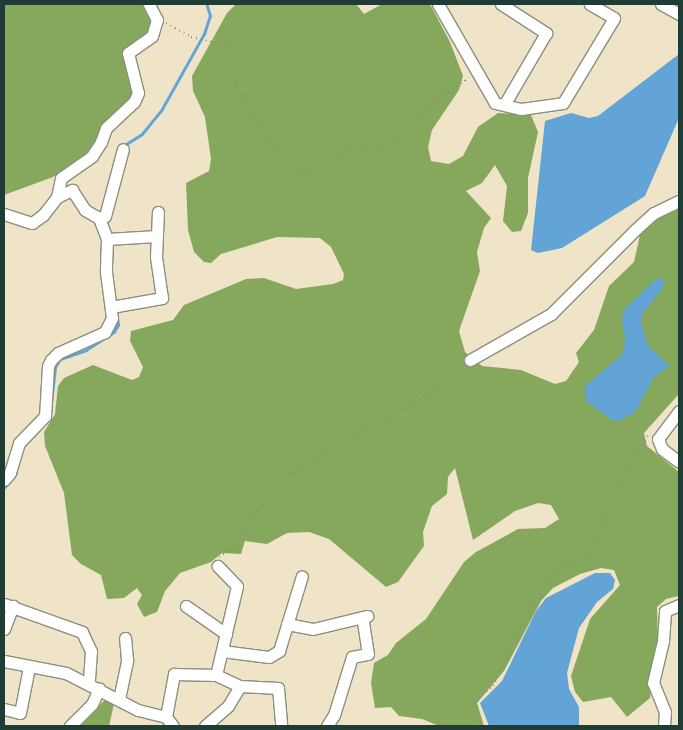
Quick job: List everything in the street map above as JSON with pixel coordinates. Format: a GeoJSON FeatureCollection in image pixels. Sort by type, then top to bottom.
{"type":"FeatureCollection","features":[{"type":"Feature","properties":{"kind":"street"},"geometry":{"type":"LineString","coordinates":[[4,214],[32,223],[43,215],[57,197],[61,178],[92,156],[106,128],[134,102],[138,86],[128,53],[152,36],[157,20],[148,4]]}},
{"type":"Feature","properties":{"kind":"street"},"geometry":{"type":"LineString","coordinates":[[438,4],[495,103],[522,109],[563,103],[614,18],[590,4]]}},
{"type":"Feature","properties":{"kind":"street"},"geometry":{"type":"LineString","coordinates":[[661,4],[679,14]]}},
{"type":"Feature","properties":{"kind":"street"},"geometry":{"type":"LineString","coordinates":[[504,105],[546,33],[505,5]]}},
{"type":"Feature","properties":{"kind":"street"},"geometry":{"type":"LineString","coordinates":[[99,218],[105,216],[123,149]]}},
{"type":"Feature","properties":{"kind":"street"},"geometry":{"type":"LineString","coordinates":[[4,480],[10,473],[19,443],[45,416],[48,366],[51,360],[58,353],[106,332],[112,318],[106,272],[107,239],[99,218],[85,210],[72,190],[57,197]]}},
{"type":"Feature","properties":{"kind":"street"},"geometry":{"type":"LineString","coordinates":[[470,360],[551,314],[654,212],[679,201]]}},
{"type":"Feature","properties":{"kind":"street"},"geometry":{"type":"LineString","coordinates":[[112,307],[162,298],[156,257],[158,212]]}},
{"type":"Feature","properties":{"kind":"street"},"geometry":{"type":"LineString","coordinates":[[107,239],[157,236]]}},
{"type":"Feature","properties":{"kind":"street"},"geometry":{"type":"LineString","coordinates":[[679,411],[658,439],[662,449],[679,462]]}},
{"type":"Feature","properties":{"kind":"street"},"geometry":{"type":"LineString","coordinates":[[216,674],[237,586],[218,566]]}},
{"type":"Feature","properties":{"kind":"street"},"geometry":{"type":"LineString","coordinates":[[222,651],[269,657],[279,650],[302,576]]}},
{"type":"Feature","properties":{"kind":"street"},"geometry":{"type":"LineString","coordinates":[[4,629],[8,605],[82,632],[91,651],[88,683]]}},
{"type":"Feature","properties":{"kind":"street"},"geometry":{"type":"LineString","coordinates":[[664,726],[665,712],[653,683],[663,641],[664,611],[679,605]]}},
{"type":"Feature","properties":{"kind":"street"},"geometry":{"type":"LineString","coordinates":[[186,606],[226,634]]}},
{"type":"Feature","properties":{"kind":"street"},"geometry":{"type":"LineString","coordinates":[[288,624],[313,629],[364,617],[368,654],[352,658],[334,715],[327,726]]}},
{"type":"Feature","properties":{"kind":"street"},"geometry":{"type":"LineString","coordinates":[[119,699],[126,660],[125,638]]}},
{"type":"Feature","properties":{"kind":"street"},"geometry":{"type":"LineString","coordinates":[[4,661],[58,671],[88,683],[138,710],[169,722],[174,674],[216,674],[240,686],[278,688],[281,726]]}},
{"type":"Feature","properties":{"kind":"street"},"geometry":{"type":"LineString","coordinates":[[4,709],[20,713],[29,667]]}},
{"type":"Feature","properties":{"kind":"street"},"geometry":{"type":"LineString","coordinates":[[205,726],[228,706],[240,686]]}},
{"type":"Feature","properties":{"kind":"street"},"geometry":{"type":"LineString","coordinates":[[70,726],[92,704],[99,689]]}},
{"type":"Feature","properties":{"kind":"path"},"geometry":{"type":"LineString","coordinates":[[157,20],[191,37],[234,47],[238,56],[237,86],[246,104],[270,141],[302,175],[341,152],[377,149],[392,143],[448,92],[477,73]]}},
{"type":"Feature","properties":{"kind":"path"},"geometry":{"type":"LineString","coordinates":[[218,566],[220,557],[237,544],[256,512],[284,479],[314,458],[433,392],[470,360]]}},
{"type":"Feature","properties":{"kind":"path"},"geometry":{"type":"LineString","coordinates":[[481,726],[474,700],[493,686],[515,638],[556,568],[587,560],[625,470],[641,441],[654,428]]}},
{"type":"Feature","properties":{"kind":"green space"},"geometry":{"type":"Polygon","coordinates":[[[4,4],[144,4],[152,26],[147,37],[134,43],[134,87],[129,100],[98,140],[84,155],[53,177],[4,195],[4,4]]]}},
{"type":"Feature","properties":{"kind":"green space"},"geometry":{"type":"Polygon","coordinates":[[[236,4],[356,4],[364,14],[382,4],[430,4],[450,42],[463,76],[459,90],[432,130],[428,147],[431,161],[449,164],[463,156],[478,127],[498,113],[531,115],[538,132],[528,178],[528,213],[521,231],[512,232],[503,221],[507,186],[495,165],[482,183],[466,191],[491,218],[484,228],[477,252],[480,271],[459,331],[465,352],[482,366],[521,370],[555,384],[566,381],[579,362],[576,353],[594,330],[609,286],[634,262],[640,235],[665,211],[679,207],[679,394],[644,433],[647,446],[679,472],[679,596],[666,599],[657,607],[658,641],[650,698],[627,717],[611,697],[583,702],[575,692],[571,676],[590,619],[620,585],[614,570],[601,568],[580,574],[553,588],[541,601],[504,671],[477,703],[484,726],[439,726],[422,719],[399,716],[391,707],[375,708],[371,683],[374,663],[388,655],[396,643],[426,619],[464,562],[476,552],[518,529],[545,528],[559,519],[551,505],[538,503],[515,511],[473,540],[455,468],[448,477],[447,494],[432,506],[423,532],[424,546],[398,582],[386,587],[329,539],[309,532],[287,533],[267,544],[245,541],[241,554],[222,553],[211,562],[180,573],[165,591],[157,612],[144,617],[137,604],[142,595],[137,588],[124,598],[107,599],[101,575],[81,564],[72,555],[64,493],[45,446],[44,432],[55,414],[58,386],[64,378],[93,365],[132,380],[139,377],[143,367],[130,341],[131,331],[173,320],[184,305],[246,279],[264,278],[296,289],[333,284],[343,280],[344,274],[331,247],[320,238],[277,237],[221,254],[211,263],[204,262],[194,252],[188,230],[186,183],[209,171],[211,159],[205,117],[193,91],[192,76],[227,13],[236,4]]]}},
{"type":"Feature","properties":{"kind":"green space"},"geometry":{"type":"Polygon","coordinates":[[[106,699],[114,704],[109,726],[78,726],[106,699]]]}},
{"type":"Feature","properties":{"kind":"water"},"geometry":{"type":"Polygon","coordinates":[[[679,54],[679,118],[645,196],[562,248],[538,253],[531,250],[545,121],[571,113],[589,118],[598,116],[679,54]]]}},
{"type":"Feature","properties":{"kind":"water"},"geometry":{"type":"Polygon","coordinates":[[[657,278],[664,280],[662,289],[642,314],[641,324],[649,347],[670,366],[654,377],[635,412],[620,421],[612,420],[586,401],[586,385],[622,355],[625,339],[622,319],[624,310],[657,278]]]}},
{"type":"Feature","properties":{"kind":"water"},"geometry":{"type":"Polygon","coordinates":[[[595,573],[610,573],[615,580],[613,589],[597,602],[579,628],[567,673],[569,689],[579,707],[579,726],[489,726],[480,703],[502,681],[536,611],[546,598],[595,573]]]}},
{"type":"Feature","properties":{"kind":"waterway"},"geometry":{"type":"LineString","coordinates":[[123,146],[142,134],[162,109],[204,34],[210,16],[207,6]]}},
{"type":"Feature","properties":{"kind":"waterway"},"geometry":{"type":"LineString","coordinates":[[50,413],[55,367],[60,359],[86,350],[114,332],[118,325],[116,308]]}},
{"type":"Feature","properties":{"kind":"waterway"},"geometry":{"type":"LineString","coordinates":[[4,488],[16,473]]}}]}
